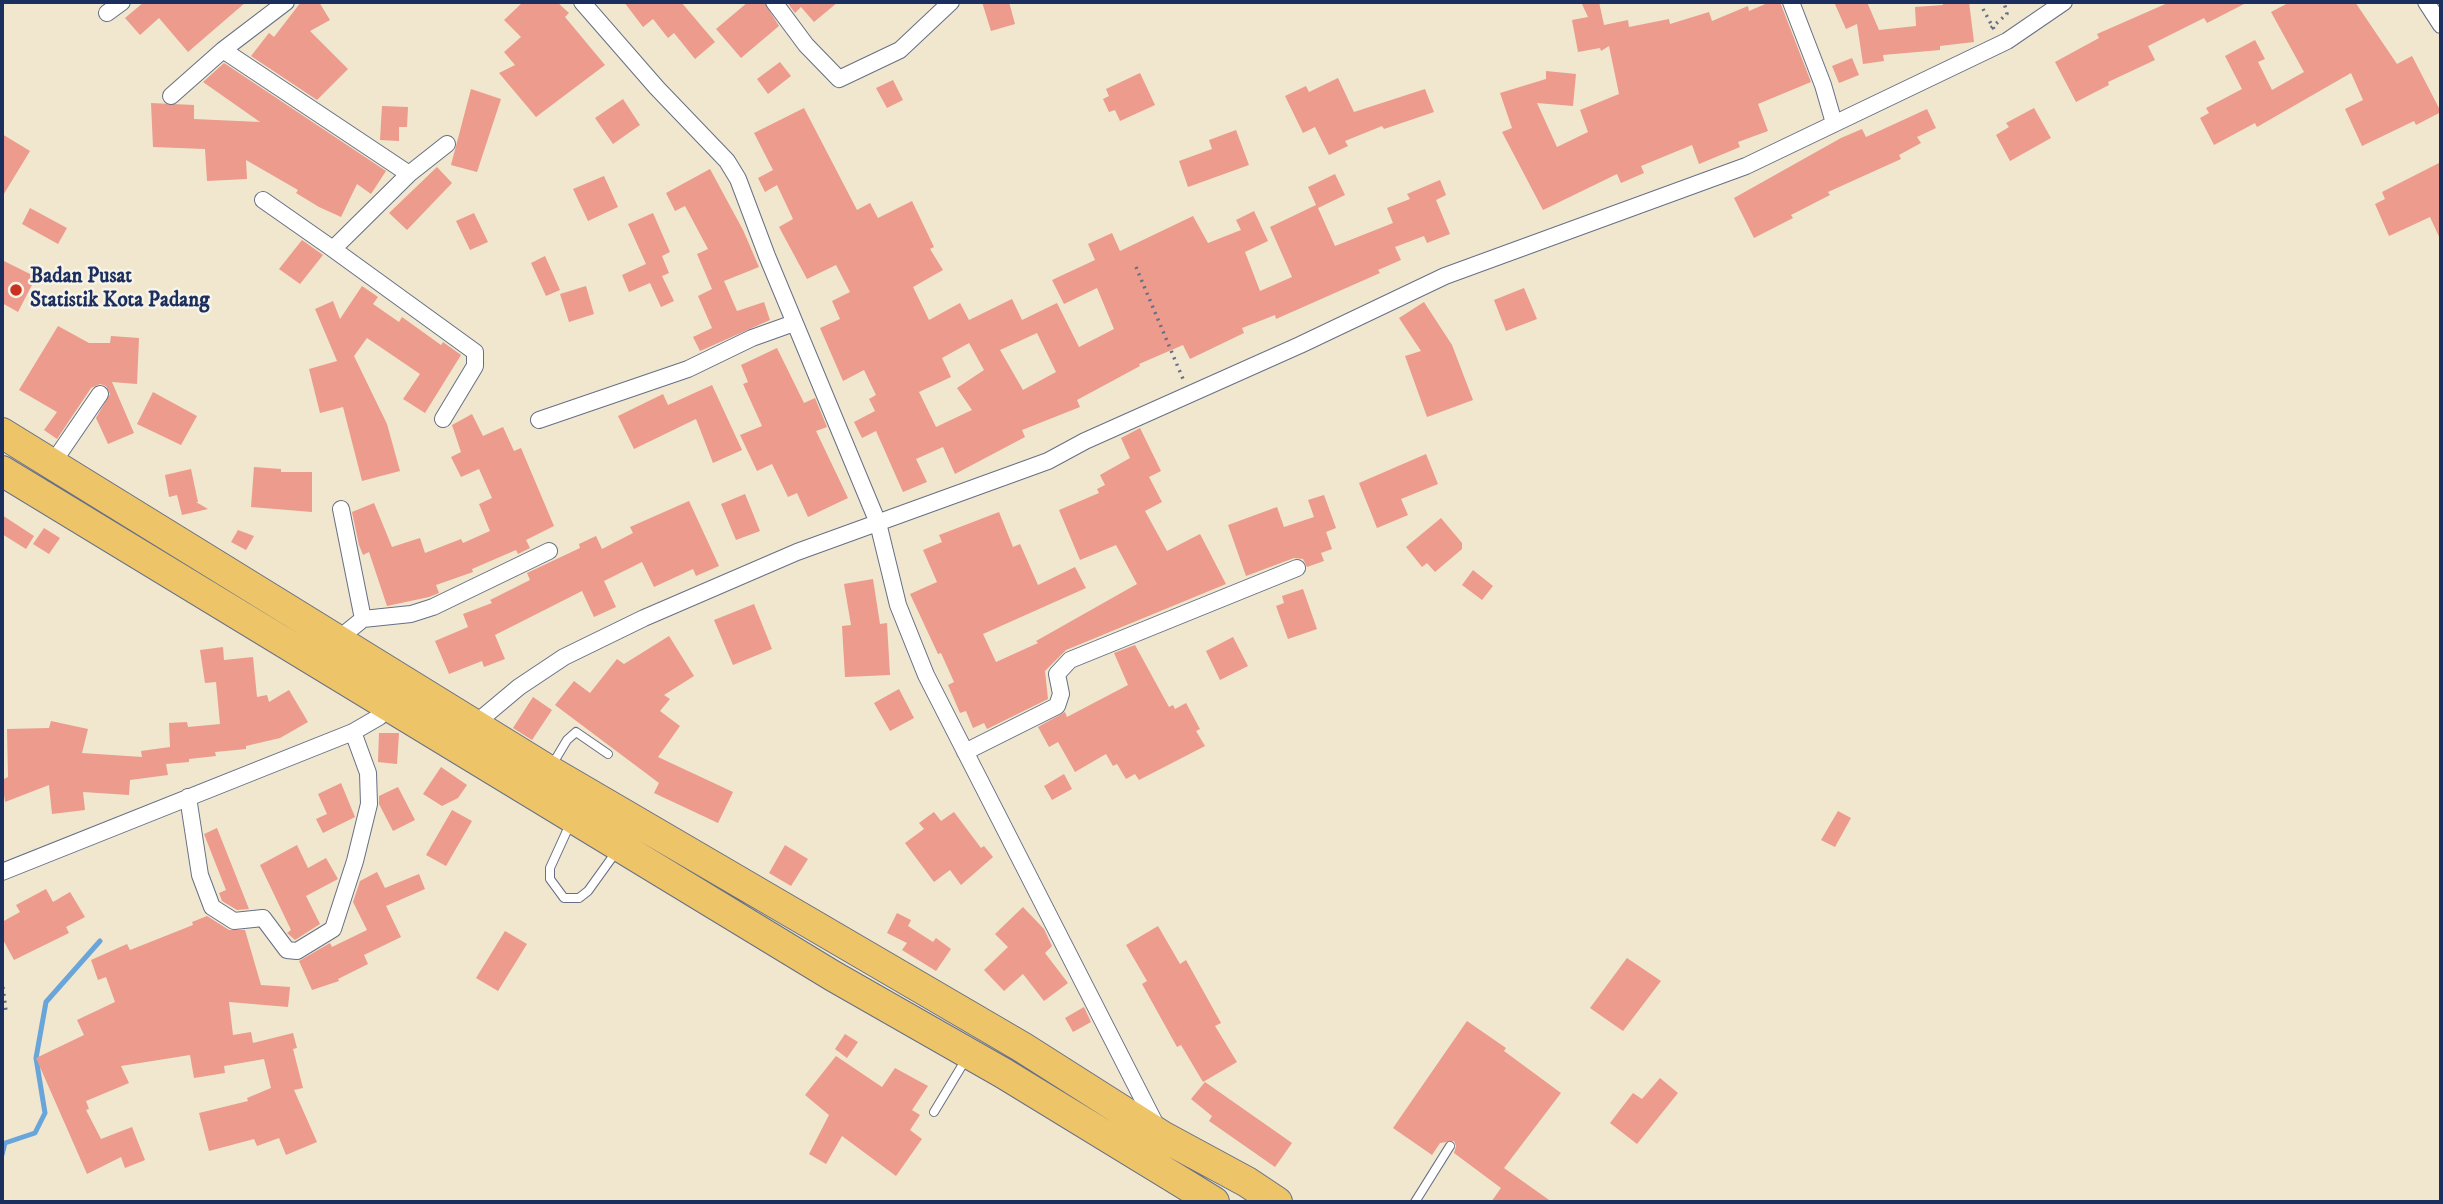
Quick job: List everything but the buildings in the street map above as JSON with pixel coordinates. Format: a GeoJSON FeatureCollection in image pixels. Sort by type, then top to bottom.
{"type":"FeatureCollection","features":[{"type":"Feature","properties":{"kind":"highway"},"geometry":{"type":"LineString","coordinates":[[2,433],[476,723],[548,770],[1022,1046],[1162,1136],[1247,1182],[1277,1202]]}},
{"type":"Feature","properties":{"kind":"highway"},"geometry":{"type":"LineString","coordinates":[[2,471],[833,976],[969,1054],[1207,1199]]}},
{"type":"Feature","properties":{"kind":"highway"},"geometry":{"type":"LineString","coordinates":[[72,514],[88,486]]}},
{"type":"Feature","properties":{"kind":"street"},"geometry":{"type":"LineString","coordinates":[[107,13],[122,2]]}},
{"type":"Feature","properties":{"kind":"street"},"geometry":{"type":"LineString","coordinates":[[171,96],[223,50],[286,2]]}},
{"type":"Feature","properties":{"kind":"street"},"geometry":{"type":"LineString","coordinates":[[582,2],[657,88],[727,161],[750,206],[794,323],[878,523],[898,605],[913,645],[1162,1136],[1207,1199]]}},
{"type":"Feature","properties":{"kind":"street"},"geometry":{"type":"LineString","coordinates":[[774,2],[806,45],[839,79],[900,50],[951,2]]}},
{"type":"Feature","properties":{"kind":"street"},"geometry":{"type":"LineString","coordinates":[[1791,2],[1823,85],[1833,123]]}},
{"type":"Feature","properties":{"kind":"street"},"geometry":{"type":"LineString","coordinates":[[476,723],[519,687],[564,657],[784,558],[1048,461],[1085,441],[1300,345],[1445,276],[1723,175],[2007,41],[2064,2]]}},
{"type":"Feature","properties":{"kind":"street"},"geometry":{"type":"LineString","coordinates":[[2426,2],[2441,25]]}},
{"type":"Feature","properties":{"kind":"street"},"geometry":{"type":"LineString","coordinates":[[223,50],[409,174]]}},
{"type":"Feature","properties":{"kind":"street"},"geometry":{"type":"LineString","coordinates":[[333,249],[409,174],[447,144]]}},
{"type":"Feature","properties":{"kind":"street"},"geometry":{"type":"LineString","coordinates":[[263,201],[475,352],[475,366],[443,419]]}},
{"type":"Feature","properties":{"kind":"street"},"geometry":{"type":"LineString","coordinates":[[538,420],[688,369],[752,338],[794,323]]}},
{"type":"Feature","properties":{"kind":"street"},"geometry":{"type":"LineString","coordinates":[[52,464],[100,394]]}},
{"type":"Feature","properties":{"kind":"street"},"geometry":{"type":"LineString","coordinates":[[341,509],[363,618]]}},
{"type":"Feature","properties":{"kind":"street"},"geometry":{"type":"LineString","coordinates":[[337,640],[363,618],[411,614],[433,607],[549,551]]}},
{"type":"Feature","properties":{"kind":"street"},"geometry":{"type":"LineString","coordinates":[[965,752],[1058,706],[1061,694],[1057,674],[1070,660],[1297,568]]}},
{"type":"Feature","properties":{"kind":"street"},"geometry":{"type":"LineString","coordinates":[[2,872],[353,732],[379,717],[388,706]]}},
{"type":"Feature","properties":{"kind":"street"},"geometry":{"type":"LineString","coordinates":[[188,797],[200,876],[212,906],[234,922],[263,918],[287,950],[297,951],[333,929],[355,861],[369,804],[366,765],[353,732]]}},
{"type":"Feature","properties":{"kind":"lane"},"geometry":{"type":"LineString","coordinates":[[548,770],[574,732],[608,754]]}},
{"type":"Feature","properties":{"kind":"lane"},"geometry":{"type":"LineString","coordinates":[[573,818],[550,868],[550,879],[564,898],[579,898],[588,891],[620,846]]}},
{"type":"Feature","properties":{"kind":"lane"},"geometry":{"type":"LineString","coordinates":[[934,1112],[969,1054]]}},
{"type":"Feature","properties":{"kind":"lane"},"geometry":{"type":"LineString","coordinates":[[1415,1202],[1450,1146]]}},
{"type":"Feature","properties":{"kind":"path"},"geometry":{"type":"LineString","coordinates":[[1991,28],[2007,15],[2004,2]]}},
{"type":"Feature","properties":{"kind":"path"},"geometry":{"type":"LineString","coordinates":[[1983,9],[1991,28],[2007,41]]}},
{"type":"Feature","properties":{"kind":"path"},"geometry":{"type":"LineString","coordinates":[[1136,267],[1189,394]]}},
{"type":"Feature","properties":{"kind":"path"},"geometry":{"type":"LineString","coordinates":[[2,980],[6,1010],[2,1013]]}},
{"type":"Feature","properties":{"kind":"waterway"},"geometry":{"type":"LineString","coordinates":[[2,1155],[5,1143],[35,1133],[45,1113],[36,1058],[46,1002],[100,941]]}},
{"type":"Feature","properties":{"kind":"place","name":"Badan Pusat Statistik Kota Padang"},"geometry":{"type":"Point","coordinates":[16,290]}}]}
